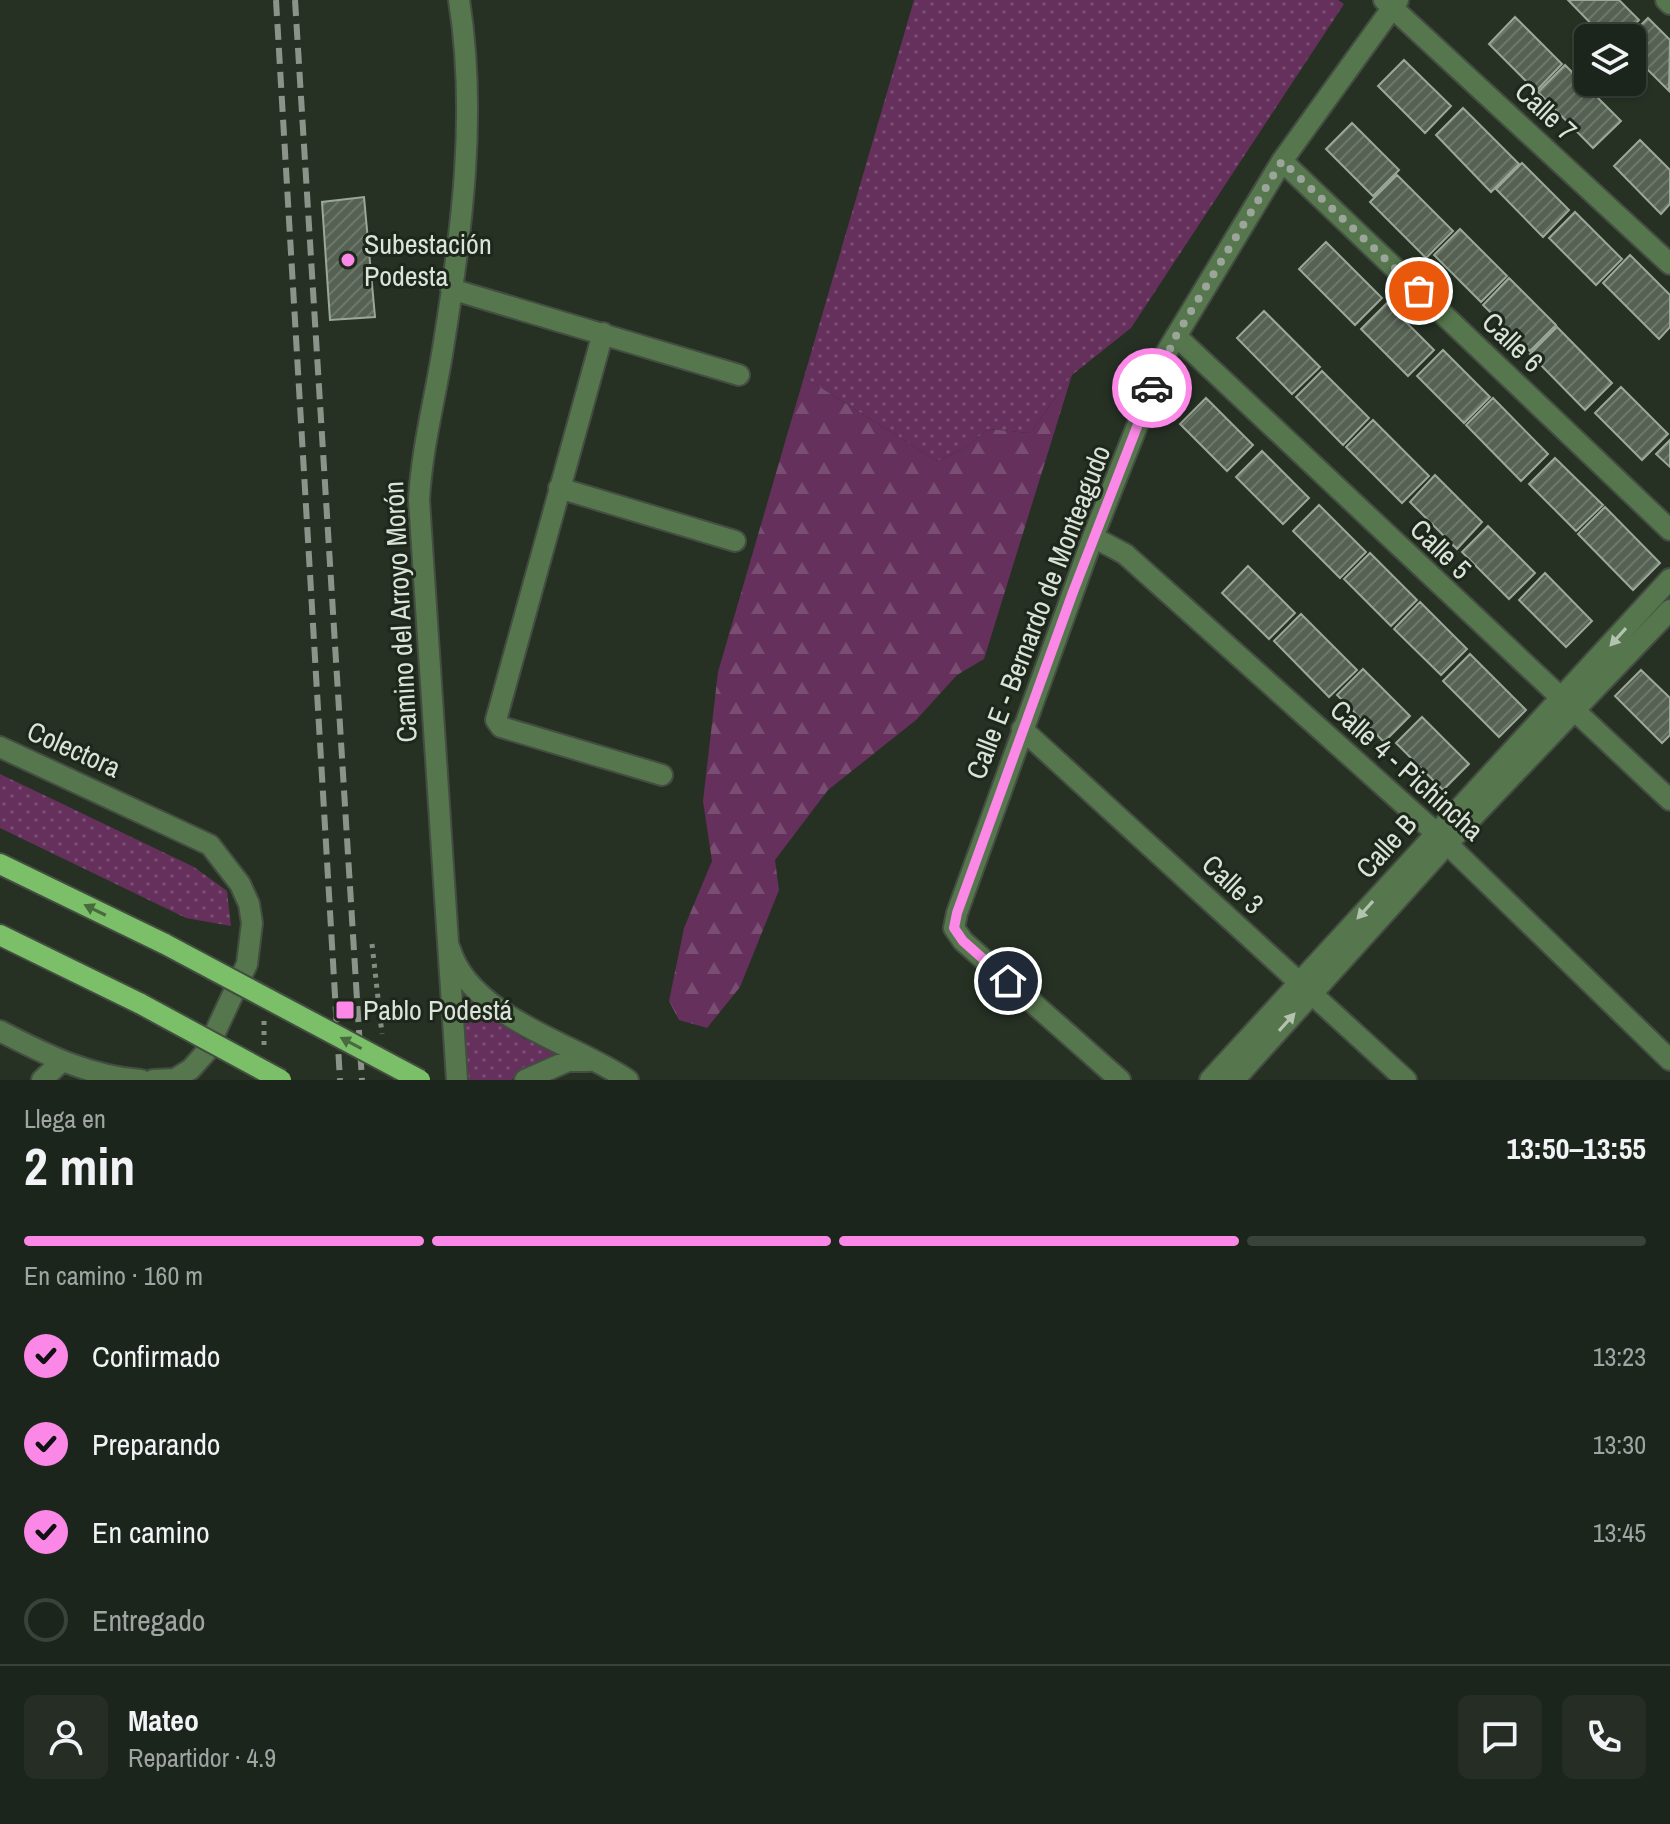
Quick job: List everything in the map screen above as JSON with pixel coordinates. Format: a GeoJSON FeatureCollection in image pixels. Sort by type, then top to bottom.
{"type":"FeatureCollection","features":[{"type":"Feature","properties":{"kind":"main road"},"geometry":{"type":"LineString","coordinates":[[0,864],[165,944],[420,1080]]}},
{"type":"Feature","properties":{"kind":"main road"},"geometry":{"type":"LineString","coordinates":[[0,935],[141,1004],[281,1080]]}},
{"type":"Feature","properties":{"kind":"street","name":"Camino del Arroyo Morón"},"geometry":{"type":"LineString","coordinates":[[457,1080],[419,500],[422,447],[444,345],[467,130],[459,0]]}},
{"type":"Feature","properties":{"kind":"street","name":"Calle E - Bernardo de Monteagudo"},"geometry":{"type":"LineString","coordinates":[[1120,1080],[963,941],[954,928],[1022,729],[1093,537],[1176,336],[1282,161],[1391,2]]}},
{"type":"Feature","properties":{"kind":"street","name":"Calle 7"},"geometry":{"type":"LineString","coordinates":[[1391,2],[1670,264]]}},
{"type":"Feature","properties":{"kind":"street","name":"Calle 6"},"geometry":{"type":"LineString","coordinates":[[1282,161],[1670,530]]}},
{"type":"Feature","properties":{"kind":"street"},"geometry":{"type":"LineString","coordinates":[[451,289],[739,375]]}},
{"type":"Feature","properties":{"kind":"street"},"geometry":{"type":"LineString","coordinates":[[603,333],[496,720],[501,727],[662,775]]}},
{"type":"Feature","properties":{"kind":"street","name":"Calle 5"},"geometry":{"type":"LineString","coordinates":[[1176,336],[1566,706],[1670,800]]}},
{"type":"Feature","properties":{"kind":"street"},"geometry":{"type":"LineString","coordinates":[[559,488],[735,541]]}},
{"type":"Feature","properties":{"kind":"street","name":"Calle 4 - Pichincha"},"geometry":{"type":"LineString","coordinates":[[1093,537],[1125,554],[1441,838],[1670,1060]]}},
{"type":"Feature","properties":{"kind":"street","name":"Calle B"},"geometry":{"type":"LineString","coordinates":[[1566,706],[1670,579]]}},
{"type":"Feature","properties":{"kind":"street","name":"Calle B"},"geometry":{"type":"LineString","coordinates":[[1234,1080],[1305,989],[1441,838],[1566,706],[1670,610]]}},
{"type":"Feature","properties":{"kind":"street","name":"Calle 3"},"geometry":{"type":"LineString","coordinates":[[1022,729],[1406,1080]]}},
{"type":"Feature","properties":{"kind":"street","name":"Colectora"},"geometry":{"type":"LineString","coordinates":[[0,747],[125,802],[210,845],[226,862],[249,904],[252,923],[247,964],[206,1052],[191,1069],[175,1079]]}},
{"type":"Feature","properties":{"kind":"street","name":"Camino del Arroyo Morón"},"geometry":{"type":"LineString","coordinates":[[448,938],[461,970],[494,1004],[518,1021],[628,1080]]}},
{"type":"Feature","properties":{"kind":"street","name":"Calle B"},"geometry":{"type":"LineString","coordinates":[[1210,1080],[1305,989]]}},
{"type":"Feature","properties":{"kind":"street"},"geometry":{"type":"LineString","coordinates":[[0,1031],[61,1062],[102,1074],[141,1080]]}},
{"type":"Feature","properties":{"kind":"street"},"geometry":{"type":"LineString","coordinates":[[525,1080],[568,1061],[593,1061]]}},
{"type":"Feature","properties":{"kind":"street"},"geometry":{"type":"LineString","coordinates":[[42,1080],[61,1062]]}},
{"type":"Feature","properties":{"kind":"street"},"geometry":{"type":"LineString","coordinates":[[153,1080],[175,1079]]}},
{"type":"Feature","properties":{"kind":"path"},"geometry":{"type":"LineString","coordinates":[[372,944],[381,1019]]}},
{"type":"Feature","properties":{"kind":"path"},"geometry":{"type":"LineString","coordinates":[[264,1019],[265,1050]]}},
{"type":"Feature","properties":{"kind":"green space"},"geometry":{"type":"Polygon","coordinates":[[[914,0],[1338,0],[1344,4],[1131,328],[1072,375],[1030,433],[988,429],[964,449],[937,461],[804,377],[914,0]]]}},
{"type":"Feature","properties":{"kind":"green space"},"geometry":{"type":"Polygon","coordinates":[[[1072,375],[984,659],[957,675],[916,720],[828,790],[775,860],[779,890],[740,987],[707,1028],[679,1020],[669,1001],[684,928],[712,861],[703,801],[718,672],[804,377],[937,461],[964,449],[988,429],[1030,433],[1072,375]]]}},
{"type":"Feature","properties":{"kind":"green space"},"geometry":{"type":"Polygon","coordinates":[[[0,774],[194,867],[227,891],[231,926],[186,918],[0,828],[0,774]]]}},
{"type":"Feature","properties":{"kind":"green space"},"geometry":{"type":"Polygon","coordinates":[[[462,995],[524,1039],[559,1052],[511,1080],[468,1080],[462,995]]]}},
{"type":"Feature","properties":{"kind":"building"},"geometry":{"type":"Polygon","coordinates":[[[1568,0],[1619,0],[1639,20],[1635,24],[1591,24],[1568,0]]]}},
{"type":"Feature","properties":{"kind":"building"},"geometry":{"type":"Polygon","coordinates":[[[1515,17],[1562,64],[1536,91],[1489,44],[1515,17]]]}},
{"type":"Feature","properties":{"kind":"building"},"geometry":{"type":"Polygon","coordinates":[[[1648,18],[1670,40],[1669,91],[1646,68],[1646,24],[1642,24],[1648,18]]]}},
{"type":"Feature","properties":{"kind":"building"},"geometry":{"type":"Polygon","coordinates":[[[1404,60],[1451,106],[1425,133],[1378,86],[1404,60]]]}},
{"type":"Feature","properties":{"kind":"building"},"geometry":{"type":"Polygon","coordinates":[[[1565,65],[1574,74],[1574,96],[1596,96],[1621,121],[1593,148],[1538,92],[1565,65]]]}},
{"type":"Feature","properties":{"kind":"building"},"geometry":{"type":"Polygon","coordinates":[[[1463,108],[1519,164],[1491,192],[1436,135],[1463,108]]]}},
{"type":"Feature","properties":{"kind":"building"},"geometry":{"type":"Polygon","coordinates":[[[1352,123],[1399,170],[1373,196],[1326,149],[1352,123]]]}},
{"type":"Feature","properties":{"kind":"building"},"geometry":{"type":"Polygon","coordinates":[[[1640,140],[1670,170],[1670,204],[1661,214],[1614,166],[1640,140]]]}},
{"type":"Feature","properties":{"kind":"building"},"geometry":{"type":"Polygon","coordinates":[[[1522,163],[1569,210],[1543,237],[1496,189],[1522,163]]]}},
{"type":"Feature","properties":{"kind":"building"},"geometry":{"type":"Polygon","coordinates":[[[1397,175],[1453,231],[1426,258],[1370,202],[1397,175]]]}},
{"type":"Feature","properties":{"kind":"building","name":"Subestación Podesta"},"geometry":{"type":"Polygon","coordinates":[[[364,197],[375,317],[330,320],[322,202],[364,197]]]}},
{"type":"Feature","properties":{"kind":"building"},"geometry":{"type":"Polygon","coordinates":[[[1575,212],[1622,259],[1596,285],[1549,238],[1575,212]]]}},
{"type":"Feature","properties":{"kind":"building"},"geometry":{"type":"Polygon","coordinates":[[[1460,229],[1507,276],[1481,302],[1434,255],[1460,229]]]}},
{"type":"Feature","properties":{"kind":"building"},"geometry":{"type":"Polygon","coordinates":[[[1326,242],[1382,298],[1355,325],[1299,269],[1326,242]]]}},
{"type":"Feature","properties":{"kind":"building"},"geometry":{"type":"Polygon","coordinates":[[[1630,255],[1670,295],[1670,327],[1659,339],[1603,283],[1630,255]]]}},
{"type":"Feature","properties":{"kind":"building"},"geometry":{"type":"Polygon","coordinates":[[[1509,278],[1556,325],[1530,351],[1483,305],[1509,278]]]}},
{"type":"Feature","properties":{"kind":"building"},"geometry":{"type":"Polygon","coordinates":[[[1387,303],[1434,350],[1408,376],[1361,329],[1387,303]]]}},
{"type":"Feature","properties":{"kind":"building"},"geometry":{"type":"Polygon","coordinates":[[[1264,311],[1320,367],[1292,394],[1237,338],[1264,311]]]}},
{"type":"Feature","properties":{"kind":"building"},"geometry":{"type":"Polygon","coordinates":[[[1557,327],[1612,383],[1585,410],[1530,354],[1557,327]]]}},
{"type":"Feature","properties":{"kind":"building"},"geometry":{"type":"Polygon","coordinates":[[[1443,350],[1490,397],[1464,423],[1417,376],[1443,350]]]}},
{"type":"Feature","properties":{"kind":"building"},"geometry":{"type":"Polygon","coordinates":[[[1322,371],[1369,418],[1343,445],[1296,397],[1322,371]]]}},
{"type":"Feature","properties":{"kind":"building"},"geometry":{"type":"Polygon","coordinates":[[[1621,387],[1668,434],[1642,460],[1595,413],[1621,387]]]}},
{"type":"Feature","properties":{"kind":"building"},"geometry":{"type":"Polygon","coordinates":[[[1206,398],[1253,445],[1227,471],[1180,424],[1206,398]]]}},
{"type":"Feature","properties":{"kind":"building"},"geometry":{"type":"Polygon","coordinates":[[[1493,398],[1548,454],[1521,481],[1466,425],[1493,398]]]}},
{"type":"Feature","properties":{"kind":"building"},"geometry":{"type":"Polygon","coordinates":[[[1373,420],[1429,476],[1402,503],[1346,447],[1373,420]]]}},
{"type":"Feature","properties":{"kind":"building"},"geometry":{"type":"Polygon","coordinates":[[[1670,440],[1670,467],[1656,454],[1670,440]]]}},
{"type":"Feature","properties":{"kind":"building"},"geometry":{"type":"Polygon","coordinates":[[[1262,451],[1309,498],[1283,524],[1236,477],[1262,451]]]}},
{"type":"Feature","properties":{"kind":"building"},"geometry":{"type":"Polygon","coordinates":[[[1555,458],[1603,505],[1576,531],[1529,484],[1555,458]]]}},
{"type":"Feature","properties":{"kind":"building"},"geometry":{"type":"Polygon","coordinates":[[[1435,475],[1482,522],[1457,549],[1410,502],[1435,475]]]}},
{"type":"Feature","properties":{"kind":"building"},"geometry":{"type":"Polygon","coordinates":[[[1319,505],[1366,552],[1340,578],[1293,531],[1319,505]]]}},
{"type":"Feature","properties":{"kind":"building"},"geometry":{"type":"Polygon","coordinates":[[[1605,507],[1660,563],[1633,590],[1578,534],[1605,507]]]}},
{"type":"Feature","properties":{"kind":"building"},"geometry":{"type":"Polygon","coordinates":[[[1488,526],[1535,573],[1509,599],[1462,552],[1488,526]]]}},
{"type":"Feature","properties":{"kind":"building"},"geometry":{"type":"Polygon","coordinates":[[[1370,553],[1417,600],[1391,626],[1344,579],[1370,553]]]}},
{"type":"Feature","properties":{"kind":"building"},"geometry":{"type":"Polygon","coordinates":[[[1248,566],[1295,613],[1269,639],[1222,593],[1248,566]]]}},
{"type":"Feature","properties":{"kind":"building"},"geometry":{"type":"Polygon","coordinates":[[[1545,573],[1592,621],[1566,647],[1519,600],[1545,573]]]}},
{"type":"Feature","properties":{"kind":"building"},"geometry":{"type":"Polygon","coordinates":[[[1420,602],[1467,649],[1441,675],[1394,629],[1420,602]]]}},
{"type":"Feature","properties":{"kind":"building"},"geometry":{"type":"Polygon","coordinates":[[[1301,614],[1357,670],[1329,697],[1274,641],[1301,614]]]}},
{"type":"Feature","properties":{"kind":"building"},"geometry":{"type":"Polygon","coordinates":[[[1470,654],[1526,710],[1499,737],[1443,681],[1470,654]]]}},
{"type":"Feature","properties":{"kind":"building"},"geometry":{"type":"Polygon","coordinates":[[[1363,669],[1410,716],[1384,742],[1337,695],[1363,669]]]}},
{"type":"Feature","properties":{"kind":"building"},"geometry":{"type":"Polygon","coordinates":[[[1641,670],[1670,698],[1670,735],[1662,743],[1615,696],[1641,670]]]}},
{"type":"Feature","properties":{"kind":"building"},"geometry":{"type":"Polygon","coordinates":[[[1422,717],[1469,764],[1443,790],[1396,743],[1422,717]]]}},
{"type":"Feature","properties":{"kind":"railway"},"geometry":{"type":"LineString","coordinates":[[276,0],[340,1080]]}},
{"type":"Feature","properties":{"kind":"railway"},"geometry":{"type":"LineString","coordinates":[[295,0],[362,1080]]}},
{"type":"Feature","properties":{"kind":"way so far"},"geometry":{"type":"LineString","coordinates":[[1152,388],[1166,353],[1282,161],[1419,291]]}},
{"type":"Feature","properties":{"kind":"place","name":"Subestación Podesta"},"geometry":{"type":"Point","coordinates":[348,260]}},
{"type":"Feature","properties":{"kind":"place","name":"Pablo Podestá"},"geometry":{"type":"Point","coordinates":[345,1010]}},
{"type":"Feature","properties":{"kind":"route"},"geometry":{"type":"LineString","coordinates":[[1008,981],[963,941],[954,928],[957,913],[1093,537],[1152,388]]}}]}
